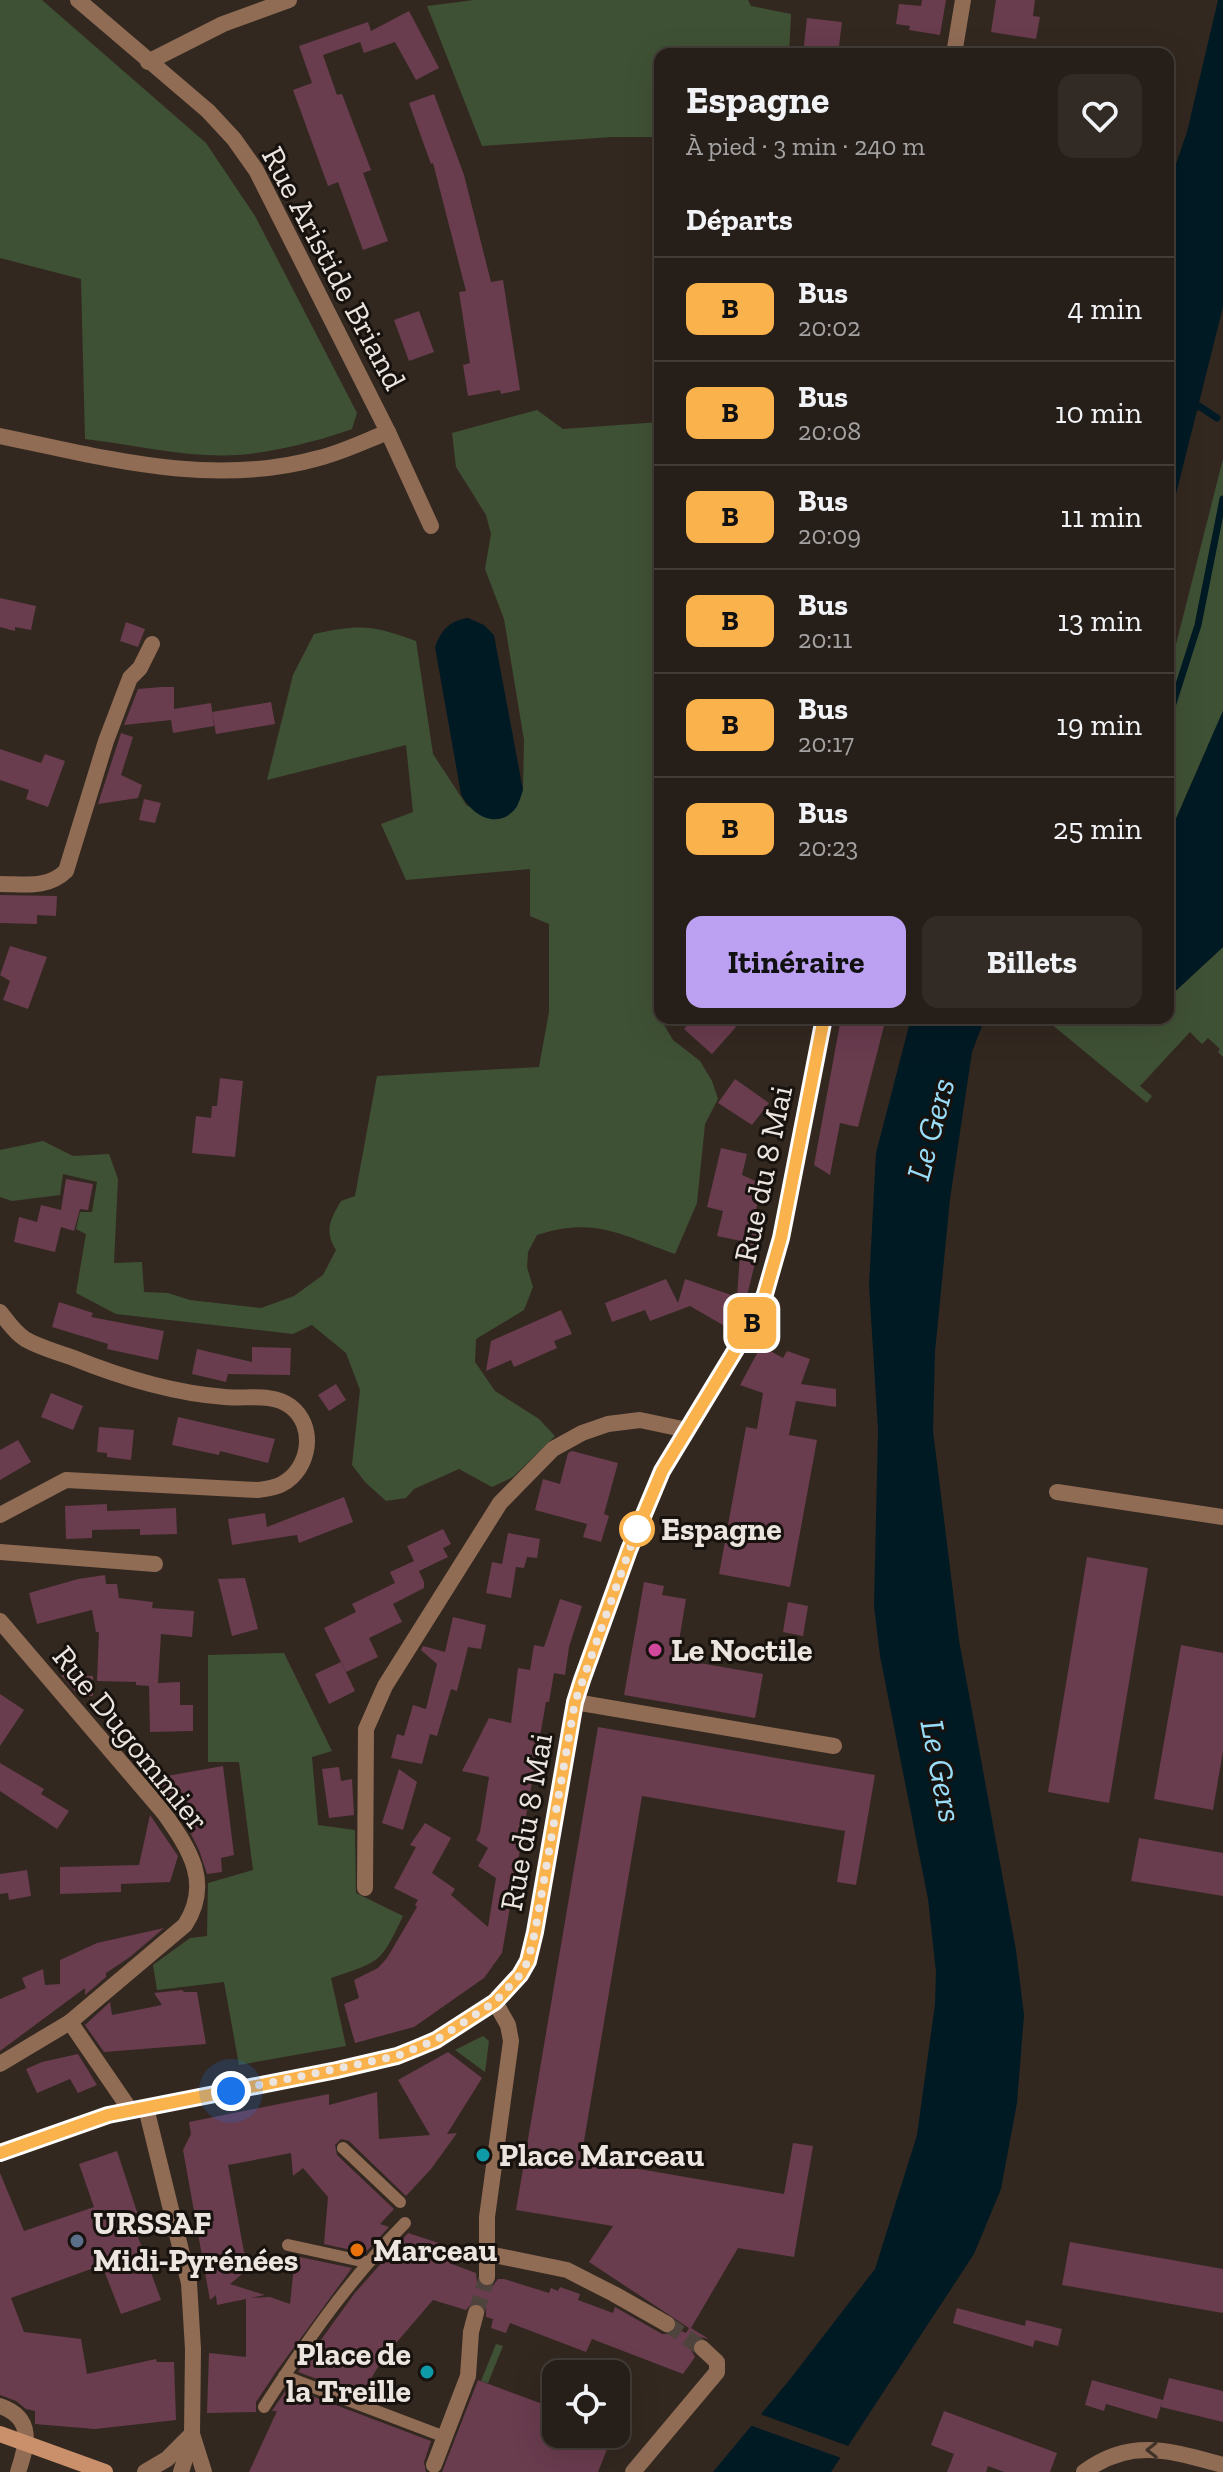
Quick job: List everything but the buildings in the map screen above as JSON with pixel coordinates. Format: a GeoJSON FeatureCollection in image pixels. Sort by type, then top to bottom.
{"type":"FeatureCollection","features":[{"type":"Feature","properties":{"kind":"main road"},"geometry":{"type":"LineString","coordinates":[[0,2434],[105,2472]]}},
{"type":"Feature","properties":{"kind":"street","name":"Rue Aristide Briand"},"geometry":{"type":"LineString","coordinates":[[78,0],[208,111],[234,139],[256,170],[388,432],[431,526]]}},
{"type":"Feature","properties":{"kind":"street"},"geometry":{"type":"LineString","coordinates":[[148,62],[223,24],[289,0]]}},
{"type":"Feature","properties":{"kind":"street"},"geometry":{"type":"LineString","coordinates":[[955,48],[963,0]]}},
{"type":"Feature","properties":{"kind":"street"},"geometry":{"type":"LineString","coordinates":[[0,436],[151,467],[210,472],[260,470],[320,458],[388,432]]}},
{"type":"Feature","properties":{"kind":"street"},"geometry":{"type":"LineString","coordinates":[[0,884],[40,885],[56,881],[66,871],[106,741],[130,678],[140,668],[152,644]]}},
{"type":"Feature","properties":{"kind":"street","name":"Rue du 8 Mai"},"geometry":{"type":"LineString","coordinates":[[0,2152],[108,2115],[397,2056],[436,2040],[495,2002],[520,1975],[528,1961],[575,1702],[634,1537],[662,1471],[755,1318],[765,1294],[784,1224],[823,1024]]}},
{"type":"Feature","properties":{"kind":"street"},"geometry":{"type":"LineString","coordinates":[[0,1312],[13,1330],[33,1343],[133,1381],[223,1397],[274,1399],[290,1406],[301,1417],[307,1432],[307,1445],[304,1460],[294,1475],[281,1485],[258,1490],[66,1480],[0,1515]]}},
{"type":"Feature","properties":{"kind":"street"},"geometry":{"type":"LineString","coordinates":[[365,1888],[366,1729],[385,1686],[500,1503],[553,1449],[582,1433],[608,1424],[640,1420],[687,1430]]}},
{"type":"Feature","properties":{"kind":"street"},"geometry":{"type":"LineString","coordinates":[[1057,1492],[1223,1517]]}},
{"type":"Feature","properties":{"kind":"street"},"geometry":{"type":"LineString","coordinates":[[0,1552],[155,1564]]}},
{"type":"Feature","properties":{"kind":"street","name":"Rue Dugommier"},"geometry":{"type":"LineString","coordinates":[[0,1621],[164,1813],[183,1840],[198,1878],[196,1904],[185,1925],[70,2022],[0,2064]]}},
{"type":"Feature","properties":{"kind":"street"},"geometry":{"type":"LineString","coordinates":[[575,1702],[834,1746]]}},
{"type":"Feature","properties":{"kind":"street"},"geometry":{"type":"LineString","coordinates":[[487,2277],[487,2217],[511,2041],[508,2025],[495,2002]]}},
{"type":"Feature","properties":{"kind":"street"},"geometry":{"type":"LineString","coordinates":[[70,2022],[139,2109],[191,2297],[192,2434],[181,2472]]}},
{"type":"Feature","properties":{"kind":"street"},"geometry":{"type":"LineString","coordinates":[[343,2148],[400,2202]]}},
{"type":"Feature","properties":{"kind":"street"},"geometry":{"type":"LineString","coordinates":[[264,2407],[318,2323],[366,2262],[405,2223]]}},
{"type":"Feature","properties":{"kind":"street"},"geometry":{"type":"LineString","coordinates":[[288,2245],[366,2262]]}},
{"type":"Feature","properties":{"kind":"street"},"geometry":{"type":"LineString","coordinates":[[489,2254],[567,2270],[667,2324]]}},
{"type":"Feature","properties":{"kind":"street"},"geometry":{"type":"LineString","coordinates":[[434,2465],[468,2376],[471,2332],[476,2313]]}},
{"type":"Feature","properties":{"kind":"street"},"geometry":{"type":"LineString","coordinates":[[633,2472],[717,2372],[717,2362],[707,2352]]}},
{"type":"Feature","properties":{"kind":"street"},"geometry":{"type":"LineString","coordinates":[[284,2376],[445,2437]]}},
{"type":"Feature","properties":{"kind":"street"},"geometry":{"type":"LineString","coordinates":[[0,2406],[16,2413],[21,2419],[27,2444],[18,2472]]}},
{"type":"Feature","properties":{"kind":"street"},"geometry":{"type":"LineString","coordinates":[[145,2472],[167,2459],[192,2434]]}},
{"type":"Feature","properties":{"kind":"street"},"geometry":{"type":"LineString","coordinates":[[192,2434],[204,2472]]}},
{"type":"Feature","properties":{"kind":"street"},"geometry":{"type":"LineString","coordinates":[[1084,2472],[1123,2452],[1148,2449],[1165,2449],[1223,2465]]}},
{"type":"Feature","properties":{"kind":"green space"},"geometry":{"type":"Polygon","coordinates":[[[0,0],[42,0],[206,143],[255,216],[357,413],[352,429],[296,445],[238,455],[181,453],[85,439],[81,279],[0,258],[0,0]]]}},
{"type":"Feature","properties":{"kind":"green space"},"geometry":{"type":"Polygon","coordinates":[[[474,0],[748,0],[751,6],[791,14],[789,48],[654,48],[654,137],[482,146],[427,6],[474,0]]]}},
{"type":"Feature","properties":{"kind":"green space"},"geometry":{"type":"Polygon","coordinates":[[[537,410],[563,429],[654,422],[654,1024],[664,1024],[673,1040],[700,1061],[718,1099],[705,1124],[697,1203],[675,1254],[608,1230],[575,1227],[537,1235],[528,1252],[527,1267],[533,1287],[524,1310],[476,1339],[475,1362],[495,1391],[539,1419],[555,1436],[513,1477],[492,1487],[459,1469],[414,1489],[406,1498],[386,1501],[352,1465],[360,1390],[346,1353],[312,1325],[293,1334],[116,1314],[76,1293],[86,1234],[76,1229],[80,1212],[92,1212],[97,1182],[63,1174],[60,1195],[12,1201],[0,1197],[0,1150],[43,1141],[73,1156],[109,1154],[118,1179],[114,1263],[142,1262],[144,1292],[261,1308],[294,1296],[323,1275],[336,1250],[330,1237],[330,1225],[341,1201],[355,1196],[377,1076],[539,1067],[549,1012],[549,924],[530,916],[530,869],[406,880],[381,824],[413,812],[406,745],[267,780],[293,675],[314,634],[366,628],[416,641],[433,754],[467,806],[516,808],[523,790],[524,740],[504,619],[485,569],[491,534],[486,515],[456,467],[452,433],[537,410]]]}},
{"type":"Feature","properties":{"kind":"green space"},"geometry":{"type":"Polygon","coordinates":[[[1223,459],[1223,711],[1174,823],[1174,652],[1223,459]]]}},
{"type":"Feature","properties":{"kind":"green space"},"geometry":{"type":"Polygon","coordinates":[[[1223,947],[1223,1057],[1218,1052],[1220,1049],[1208,1038],[1202,1044],[1190,1032],[1140,1086],[1152,1096],[1147,1103],[1051,1024],[1174,1024],[1174,992],[1223,947]]]}},
{"type":"Feature","properties":{"kind":"green space"},"geometry":{"type":"Polygon","coordinates":[[[284,1653],[332,1751],[312,1757],[318,1825],[355,1830],[356,1893],[403,1916],[389,1944],[377,1959],[331,1978],[346,2046],[239,2065],[224,1982],[157,1990],[153,1965],[190,1938],[207,1936],[208,1883],[253,1870],[239,1762],[208,1762],[208,1655],[284,1653]]]}},
{"type":"Feature","properties":{"kind":"green space"},"geometry":{"type":"Polygon","coordinates":[[[483,2036],[489,2041],[485,2072],[455,2050],[483,2036]]]}},
{"type":"Feature","properties":{"kind":"green space"},"geometry":{"type":"Polygon","coordinates":[[[496,2344],[503,2346],[488,2383],[481,2381],[496,2344]]]}},
{"type":"Feature","properties":{"kind":"water"},"geometry":{"type":"Polygon","coordinates":[[[1218,0],[1223,0],[1223,307],[1174,502],[1174,170],[1187,132],[1218,0]]]}},
{"type":"Feature","properties":{"kind":"water"},"geometry":{"type":"Polygon","coordinates":[[[468,618],[484,625],[494,635],[523,790],[515,809],[500,819],[477,813],[461,794],[435,647],[447,627],[468,618]]]}},
{"type":"Feature","properties":{"kind":"water"},"geometry":{"type":"Polygon","coordinates":[[[1223,711],[1223,947],[1174,992],[1174,823],[1223,711]]]}},
{"type":"Feature","properties":{"kind":"water","name":"Le Gers"},"geometry":{"type":"Polygon","coordinates":[[[909,1024],[983,1024],[972,1052],[950,1199],[935,1352],[933,1431],[959,1640],[1016,1950],[1024,2015],[1017,2103],[1001,2189],[974,2254],[831,2472],[713,2472],[875,2269],[917,2135],[935,2004],[936,1972],[928,1899],[880,1656],[874,1606],[878,1430],[869,1285],[876,1153],[909,1024]]]}},
{"type":"Feature","properties":{"kind":"pier"},"geometry":{"type":"Polygon","coordinates":[[[757,2413],[851,2447],[859,2437],[844,2459],[747,2424],[757,2413]]]}},
{"type":"Feature","properties":{"kind":"waterway"},"geometry":{"type":"LineString","coordinates":[[1192,410],[1199,406],[1217,418]]}},
{"type":"Feature","properties":{"kind":"waterway"},"geometry":{"type":"LineString","coordinates":[[1174,700],[1198,625],[1223,499]]}},
{"type":"Feature","properties":{"kind":"tunnel"},"geometry":{"type":"LineString","coordinates":[[476,2313],[487,2277]]}},
{"type":"Feature","properties":{"kind":"tunnel"},"geometry":{"type":"LineString","coordinates":[[667,2324],[702,2348]]}},
{"type":"Feature","properties":{"kind":"bus line","name":"B"},"geometry":{"type":"LineString","coordinates":[[0,2153],[108,2115],[397,2056],[436,2040],[495,2002],[520,1975],[528,1961],[535,1932],[575,1702],[582,1680],[629,1550],[662,1471],[755,1318],[765,1294],[784,1224],[823,1024]]}},
{"type":"Feature","properties":{"kind":"place","name":"Espagne"},"geometry":{"type":"Point","coordinates":[637,1529]}},
{"type":"Feature","properties":{"kind":"place","name":"Le Noctile"},"geometry":{"type":"Point","coordinates":[655,1650]}},
{"type":"Feature","properties":{"kind":"place","name":"Place Marceau"},"geometry":{"type":"Point","coordinates":[483,2155]}},
{"type":"Feature","properties":{"kind":"place","name":"URSSAF Midi-Pyrénées"},"geometry":{"type":"Point","coordinates":[77,2241]}},
{"type":"Feature","properties":{"kind":"place","name":"Marceau"},"geometry":{"type":"Point","coordinates":[357,2250]}},
{"type":"Feature","properties":{"kind":"place","name":"Place de la Treille"},"geometry":{"type":"Point","coordinates":[427,2372]}},
{"type":"Feature","properties":{"kind":"route"},"geometry":{"type":"LineString","coordinates":[[231,2091],[397,2056],[436,2040],[495,2002],[520,1975],[528,1961],[535,1932],[575,1702],[637,1529]]}}]}
